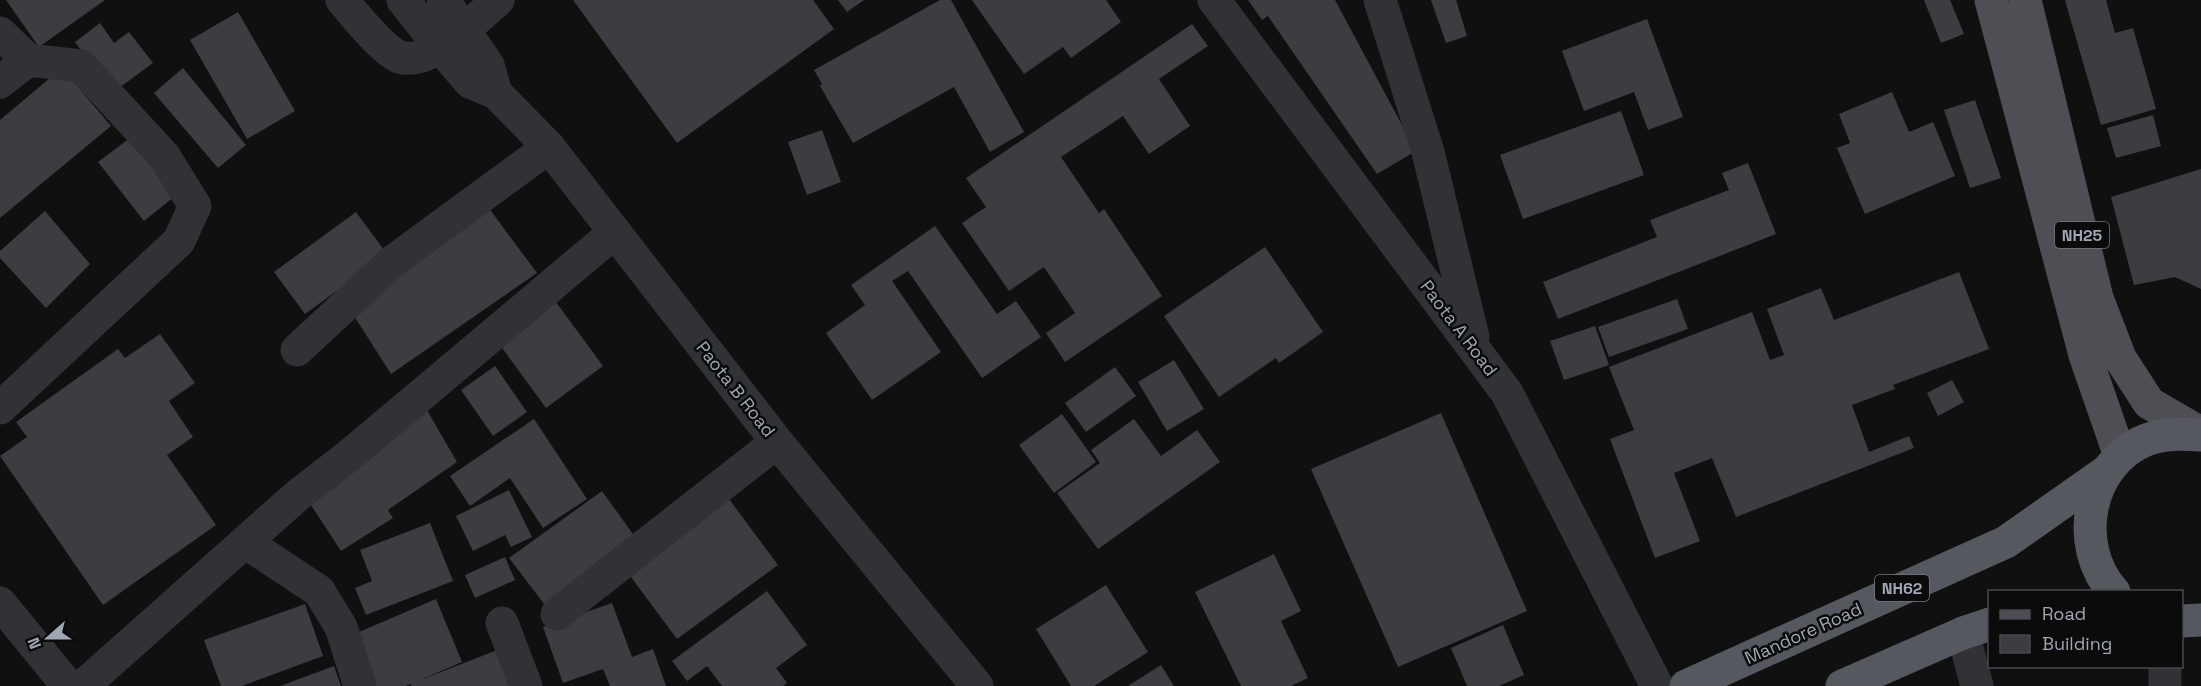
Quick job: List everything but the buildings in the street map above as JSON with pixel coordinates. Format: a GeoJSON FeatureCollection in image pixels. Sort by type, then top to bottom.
{"type":"FeatureCollection","features":[{"type":"Feature","properties":{"kind":"highway","name":"NH62"},"geometry":{"type":"LineString","coordinates":[[2114,464],[2146,440],[2175,433],[2201,434]]}},
{"type":"Feature","properties":{"kind":"highway"},"geometry":{"type":"LineString","coordinates":[[2100,588],[2089,527],[2093,498],[2114,464]]}},
{"type":"Feature","properties":{"kind":"highway","name":"Mandore Road"},"geometry":{"type":"LineString","coordinates":[[1686,686],[2006,542],[2114,464]]}},
{"type":"Feature","properties":{"kind":"highway"},"geometry":{"type":"LineString","coordinates":[[2183,621],[2201,620]]}},
{"type":"Feature","properties":{"kind":"highway"},"geometry":{"type":"LineString","coordinates":[[1842,686],[1976,628]]}},
{"type":"Feature","properties":{"kind":"main road","name":"NH25"},"geometry":{"type":"LineString","coordinates":[[1991,0],[2114,464]]}},
{"type":"Feature","properties":{"kind":"main road","name":"NH25"},"geometry":{"type":"LineString","coordinates":[[2025,0],[2097,298],[2120,358],[2149,403],[2201,434]]}},
{"type":"Feature","properties":{"kind":"street"},"geometry":{"type":"LineString","coordinates":[[342,0],[381,42],[398,56],[417,58],[474,17]]}},
{"type":"Feature","properties":{"kind":"street","name":"Paota B Road"},"geometry":{"type":"LineString","coordinates":[[403,0],[474,17]]}},
{"type":"Feature","properties":{"kind":"street","name":"Paota B Road"},"geometry":{"type":"LineString","coordinates":[[443,0],[474,17],[496,93],[549,147],[777,442],[976,686]]}},
{"type":"Feature","properties":{"kind":"street","name":"Paota A Road"},"geometry":{"type":"LineString","coordinates":[[1214,0],[1507,393],[1657,686]]}},
{"type":"Feature","properties":{"kind":"street"},"geometry":{"type":"LineString","coordinates":[[1380,0],[1428,152],[1476,351]]}},
{"type":"Feature","properties":{"kind":"street"},"geometry":{"type":"LineString","coordinates":[[0,33],[28,60],[81,66],[164,156],[195,207],[179,240],[0,408]]}},
{"type":"Feature","properties":{"kind":"street"},"geometry":{"type":"LineString","coordinates":[[0,82],[28,60]]}},
{"type":"Feature","properties":{"kind":"street"},"geometry":{"type":"LineString","coordinates":[[297,350],[392,262],[549,147]]}},
{"type":"Feature","properties":{"kind":"street"},"geometry":{"type":"LineString","coordinates":[[83,686],[298,495],[351,454],[615,232]]}},
{"type":"Feature","properties":{"kind":"street"},"geometry":{"type":"LineString","coordinates":[[557,614],[777,442]]}},
{"type":"Feature","properties":{"kind":"street"},"geometry":{"type":"LineString","coordinates":[[245,542],[319,591],[341,627],[360,686]]}},
{"type":"Feature","properties":{"kind":"street"},"geometry":{"type":"LineString","coordinates":[[0,603],[68,686]]}},
{"type":"Feature","properties":{"kind":"street"},"geometry":{"type":"LineString","coordinates":[[502,623],[526,686]]}},
{"type":"Feature","properties":{"kind":"street"},"geometry":{"type":"LineString","coordinates":[[1976,628],[1977,686]]}},
{"type":"Feature","properties":{"kind":"street"},"geometry":{"type":"LineString","coordinates":[[2164,668],[2165,686]]}}]}
